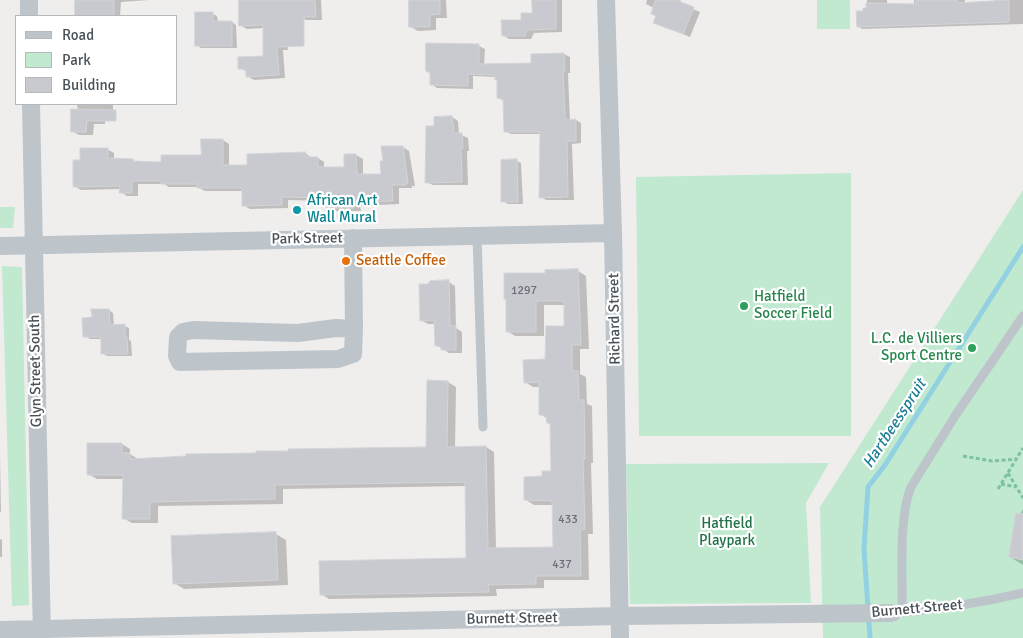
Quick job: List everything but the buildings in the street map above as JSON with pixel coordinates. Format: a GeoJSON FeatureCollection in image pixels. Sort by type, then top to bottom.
{"type":"FeatureCollection","features":[{"type":"Feature","properties":{"kind":"street"},"geometry":{"type":"LineString","coordinates":[[29,0],[29,15]]}},
{"type":"Feature","properties":{"kind":"street","name":"Richard Street"},"geometry":{"type":"LineString","coordinates":[[606,0],[614,233],[620,638]]}},
{"type":"Feature","properties":{"kind":"street","name":"Glyn Street South"},"geometry":{"type":"LineString","coordinates":[[31,105],[42,633]]}},
{"type":"Feature","properties":{"kind":"street","name":"Park Street"},"geometry":{"type":"LineString","coordinates":[[0,246],[614,233]]}},
{"type":"Feature","properties":{"kind":"street"},"geometry":{"type":"LineString","coordinates":[[353,238],[354,329],[352,354],[338,359],[180,362],[177,356],[178,337],[183,332],[193,330],[298,333],[336,328],[354,329]]}},
{"type":"Feature","properties":{"kind":"street","name":"Burnett Street"},"geometry":{"type":"LineString","coordinates":[[0,630],[42,633],[620,616],[897,613]]}},
{"type":"Feature","properties":{"kind":"lane"},"geometry":{"type":"LineString","coordinates":[[477,236],[483,427]]}},
{"type":"Feature","properties":{"kind":"lane"},"geometry":{"type":"LineString","coordinates":[[897,613],[904,514],[911,487],[955,416],[1023,316]]}},
{"type":"Feature","properties":{"kind":"lane","name":"Burnett Street"},"geometry":{"type":"LineString","coordinates":[[897,613],[961,606],[1023,593]]}},
{"type":"Feature","properties":{"kind":"path"},"geometry":{"type":"LineString","coordinates":[[998,490],[1023,448]]}},
{"type":"Feature","properties":{"kind":"path"},"geometry":{"type":"LineString","coordinates":[[963,456],[992,461],[1016,459]]}},
{"type":"Feature","properties":{"kind":"path"},"geometry":{"type":"LineString","coordinates":[[1008,474],[1023,498]]}},
{"type":"Feature","properties":{"kind":"path"},"geometry":{"type":"LineString","coordinates":[[1002,484],[1017,487]]}},
{"type":"Feature","properties":{"kind":"green space"},"geometry":{"type":"Polygon","coordinates":[[[817,0],[850,0],[850,29],[817,29],[817,0]]]}},
{"type":"Feature","properties":{"kind":"green space","name":"Hatfield Soccer Field"},"geometry":{"type":"Polygon","coordinates":[[[851,173],[851,436],[639,436],[636,177],[851,173]]]}},
{"type":"Feature","properties":{"kind":"green space","name":"L.C. de Villiers Sport Centre"},"geometry":{"type":"Polygon","coordinates":[[[1023,190],[1023,638],[823,638],[820,507],[1023,190]]]}},
{"type":"Feature","properties":{"kind":"green space"},"geometry":{"type":"Polygon","coordinates":[[[0,207],[15,207],[13,228],[0,228],[0,207]]]}},
{"type":"Feature","properties":{"kind":"green space"},"geometry":{"type":"Polygon","coordinates":[[[2,266],[22,267],[29,605],[12,606],[2,266]]]}},
{"type":"Feature","properties":{"kind":"green space","name":"Hatfield Playpark"},"geometry":{"type":"Polygon","coordinates":[[[829,463],[806,503],[811,603],[630,604],[626,464],[829,463]]]}},
{"type":"Feature","properties":{"kind":"waterway","name":"Hartbeesspruit"},"geometry":{"type":"LineString","coordinates":[[870,638],[864,549],[868,487],[885,465],[1023,247]]}},
{"type":"Feature","properties":{"kind":"place","name":"African Art Wall Mural"},"geometry":{"type":"Point","coordinates":[297,210]}},
{"type":"Feature","properties":{"kind":"place","name":"Seattle Coffee"},"geometry":{"type":"Point","coordinates":[346,261]}},
{"type":"Feature","properties":{"kind":"place","name":"Hatfield Soccer Field"},"geometry":{"type":"Point","coordinates":[744,306]}},
{"type":"Feature","properties":{"kind":"place","name":"L.C. de Villiers Sport Centre"},"geometry":{"type":"Point","coordinates":[972,348]}}]}
